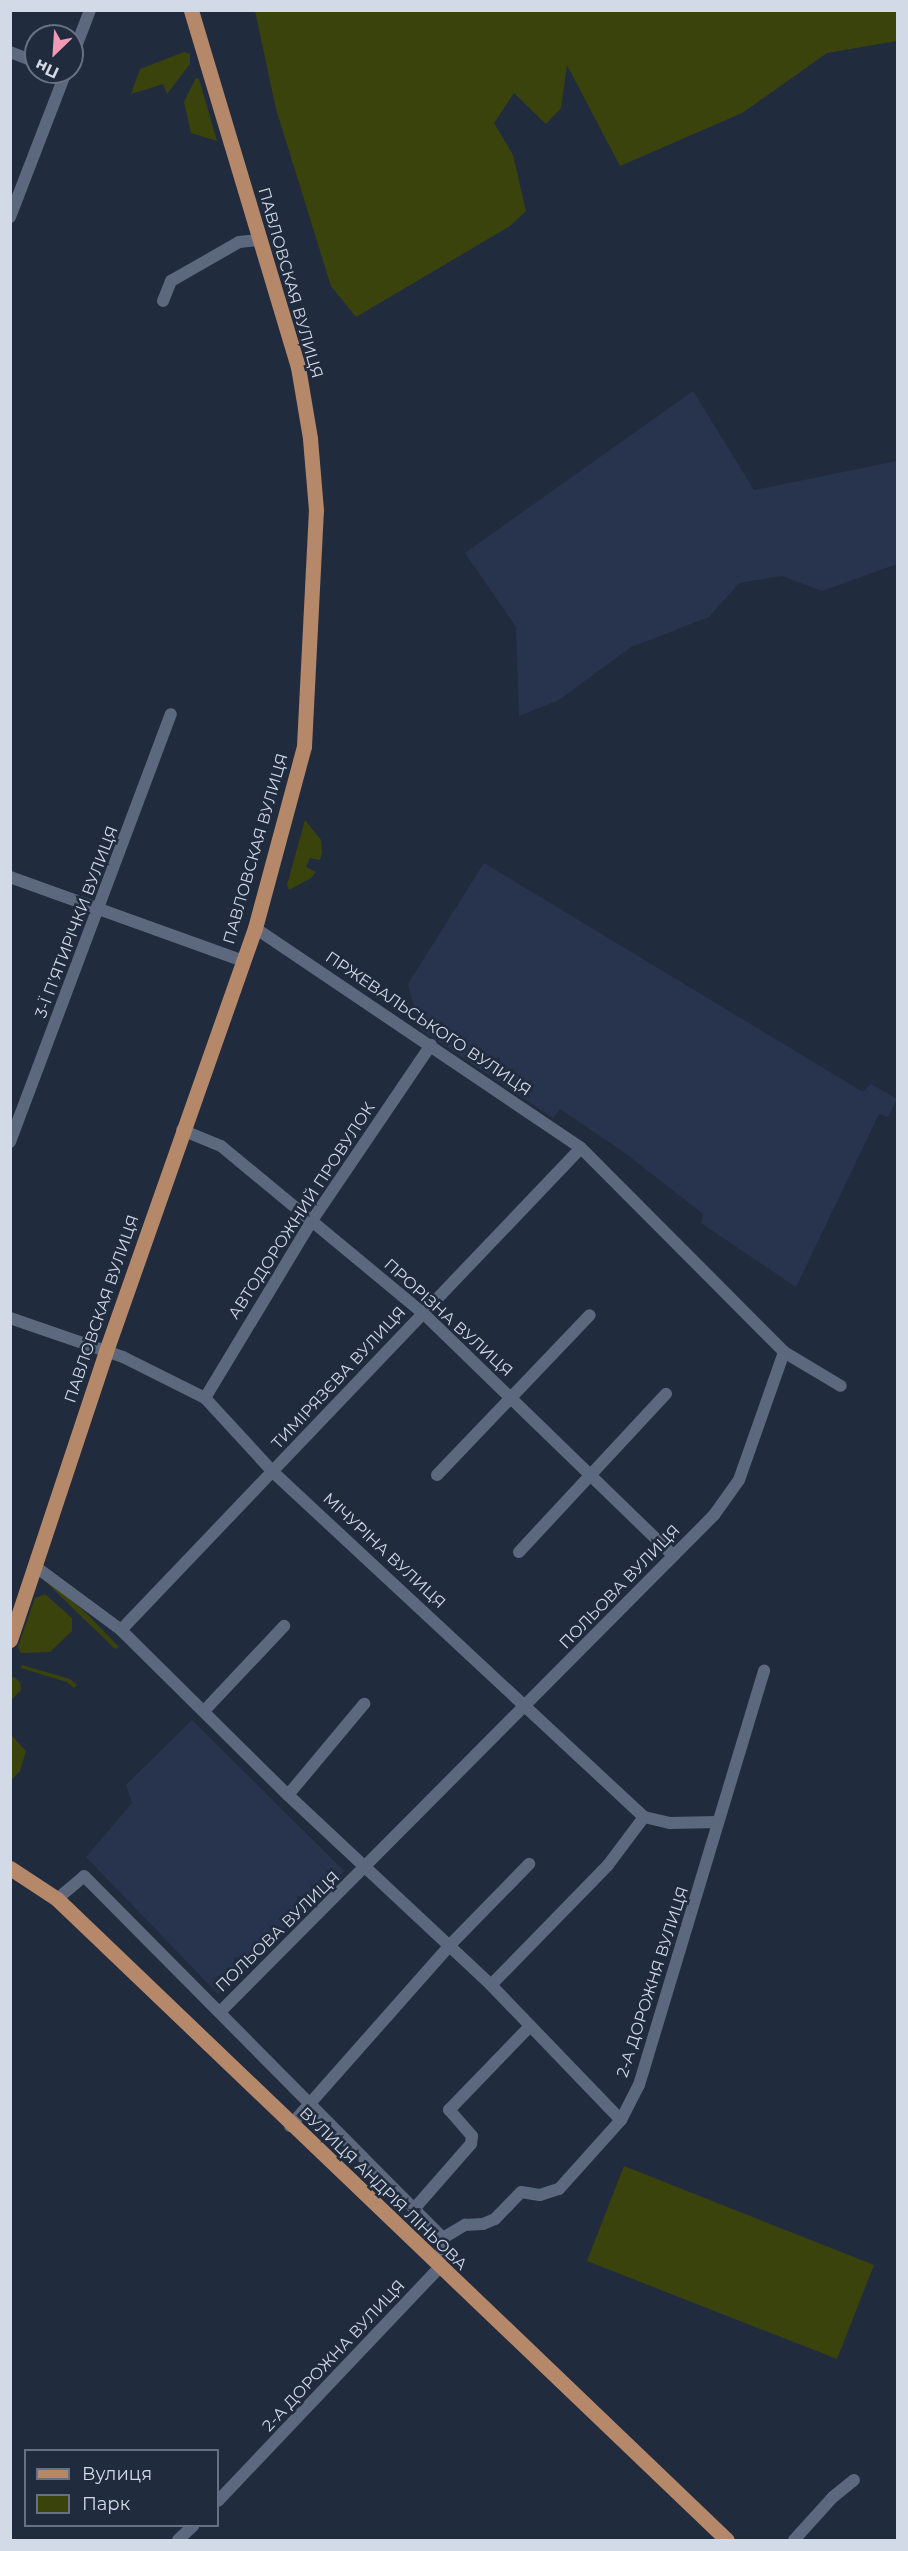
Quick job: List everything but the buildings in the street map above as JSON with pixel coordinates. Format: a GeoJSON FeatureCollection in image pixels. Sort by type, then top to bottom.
{"type":"FeatureCollection","features":[{"type":"Feature","properties":{"kind":"main road","name":"ПАВЛОВСКАЯ ВУЛИЦЯ"},"geometry":{"type":"LineString","coordinates":[[10,1640],[182,1130],[255,928],[304,746],[316,510],[310,438],[298,368],[191,10]]}},
{"type":"Feature","properties":{"kind":"main road","name":"ВУЛИЦЯ АНДРІЯ ЛІНЬОВА"},"geometry":{"type":"LineString","coordinates":[[10,1868],[57,1899],[290,2126],[727,2541]]}},
{"type":"Feature","properties":{"kind":"street"},"geometry":{"type":"LineString","coordinates":[[84,26],[90,10]]}},
{"type":"Feature","properties":{"kind":"street"},"geometry":{"type":"LineString","coordinates":[[10,218],[60,84]]}},
{"type":"Feature","properties":{"kind":"street"},"geometry":{"type":"LineString","coordinates":[[163,301],[171,281],[239,242],[259,240]]}},
{"type":"Feature","properties":{"kind":"street","name":"3-Ї П’ЯТИРІЧКИ ВУЛИЦЯ"},"geometry":{"type":"LineString","coordinates":[[10,1142],[100,910],[171,714]]}},
{"type":"Feature","properties":{"kind":"street"},"geometry":{"type":"LineString","coordinates":[[10,878],[243,962]]}},
{"type":"Feature","properties":{"kind":"street","name":"ПРЖЕВАЛЬСЬКОГО ВУЛИЦЯ"},"geometry":{"type":"LineString","coordinates":[[255,928],[581,1148]]}},
{"type":"Feature","properties":{"kind":"street","name":"АВТОДОРОЖНИЙ ПРОВУЛОК"},"geometry":{"type":"LineString","coordinates":[[205,1398],[311,1222],[431,1045]]}},
{"type":"Feature","properties":{"kind":"street","name":"ПРОРІЗНА ВУЛИЦЯ"},"geometry":{"type":"LineString","coordinates":[[182,1130],[221,1146],[423,1314],[590,1472],[673,1555]]}},
{"type":"Feature","properties":{"kind":"street"},"geometry":{"type":"LineString","coordinates":[[581,1148],[784,1352],[841,1386]]}},
{"type":"Feature","properties":{"kind":"street","name":"ТИМІРЯЗЄВА ВУЛИЦЯ"},"geometry":{"type":"LineString","coordinates":[[121,1630],[581,1148]]}},
{"type":"Feature","properties":{"kind":"street"},"geometry":{"type":"LineString","coordinates":[[437,1475],[514,1399],[590,1316]]}},
{"type":"Feature","properties":{"kind":"street","name":"МІЧУРІНА ВУЛИЦЯ"},"geometry":{"type":"LineString","coordinates":[[10,1318],[106,1352],[205,1398],[273,1472],[644,1816]]}},
{"type":"Feature","properties":{"kind":"street","name":"ПОЛЬОВА ВУЛИЦЯ"},"geometry":{"type":"LineString","coordinates":[[220,2012],[369,1866],[714,1515],[739,1480],[784,1352]]}},
{"type":"Feature","properties":{"kind":"street"},"geometry":{"type":"LineString","coordinates":[[519,1552],[590,1472],[666,1394]]}},
{"type":"Feature","properties":{"kind":"street"},"geometry":{"type":"LineString","coordinates":[[36,1567],[121,1630],[288,1795],[369,1866],[491,1985],[621,2120]]}},
{"type":"Feature","properties":{"kind":"street"},"geometry":{"type":"LineString","coordinates":[[204,1711],[284,1626]]}},
{"type":"Feature","properties":{"kind":"street","name":"2-А ДОРОЖНЯ ВУЛИЦЯ"},"geometry":{"type":"LineString","coordinates":[[443,2238],[465,2224],[483,2224],[495,2219],[521,2192],[540,2195],[559,2189],[621,2120],[639,2085],[765,1670]]}},
{"type":"Feature","properties":{"kind":"street"},"geometry":{"type":"LineString","coordinates":[[288,1795],[364,1704]]}},
{"type":"Feature","properties":{"kind":"street"},"geometry":{"type":"LineString","coordinates":[[491,1985],[608,1865],[644,1816],[670,1822],[718,1822]]}},
{"type":"Feature","properties":{"kind":"street"},"geometry":{"type":"LineString","coordinates":[[290,2126],[449,1946],[529,1864]]}},
{"type":"Feature","properties":{"kind":"street"},"geometry":{"type":"LineString","coordinates":[[57,1899],[84,1876],[311,2102],[443,2238],[439,2268]]}},
{"type":"Feature","properties":{"kind":"street"},"geometry":{"type":"LineString","coordinates":[[414,2209],[471,2144],[472,2136],[449,2110],[530,2026]]}},
{"type":"Feature","properties":{"kind":"street","name":"2-А ДОРОЖНА ВУЛИЦЯ"},"geometry":{"type":"LineString","coordinates":[[219,2500],[439,2268]]}},
{"type":"Feature","properties":{"kind":"street"},"geometry":{"type":"LineString","coordinates":[[794,2541],[854,2480]]}},
{"type":"Feature","properties":{"kind":"street"},"geometry":{"type":"LineString","coordinates":[[178,2541],[192,2527]]}},
{"type":"Feature","properties":{"kind":"shaded area"},"geometry":{"type":"Polygon","coordinates":[[[693,391],[754,490],[897,461],[897,564],[822,591],[782,576],[739,583],[709,617],[631,647],[559,700],[519,716],[516,627],[465,553],[693,391]]]}},
{"type":"Feature","properties":{"kind":"shaded area"},"geometry":{"type":"Polygon","coordinates":[[[484,863],[863,1092],[871,1084],[897,1099],[888,1117],[879,1114],[796,1287],[701,1223],[703,1214],[625,1153],[560,1109],[553,1118],[420,1029],[408,984],[484,863]]]}},
{"type":"Feature","properties":{"kind":"shaded area"},"geometry":{"type":"Polygon","coordinates":[[[192,1720],[344,1871],[218,1994],[86,1857],[132,1803],[126,1785],[192,1720]]]}},
{"type":"Feature","properties":{"kind":"green space"},"geometry":{"type":"Polygon","coordinates":[[[897,10],[897,41],[827,53],[742,113],[620,166],[567,65],[561,108],[546,124],[514,93],[494,123],[513,155],[526,211],[510,226],[356,317],[331,286],[276,109],[255,11],[897,10]]]}},
{"type":"Feature","properties":{"kind":"green space"},"geometry":{"type":"Polygon","coordinates":[[[184,52],[190,54],[190,64],[167,94],[163,84],[131,94],[140,69],[184,52]]]}},
{"type":"Feature","properties":{"kind":"green space"},"geometry":{"type":"Polygon","coordinates":[[[196,78],[199,79],[217,141],[191,133],[184,102],[196,78]]]}},
{"type":"Feature","properties":{"kind":"green space"},"geometry":{"type":"Polygon","coordinates":[[[305,820],[321,840],[322,853],[320,860],[310,858],[306,867],[316,872],[311,878],[289,890],[287,885],[305,820]]]}},
{"type":"Feature","properties":{"kind":"green space"},"geometry":{"type":"Polygon","coordinates":[[[49,1581],[85,1612],[119,1647],[115,1649],[48,1584],[49,1581]]]}},
{"type":"Feature","properties":{"kind":"green space"},"geometry":{"type":"Polygon","coordinates":[[[45,1594],[72,1618],[72,1631],[50,1652],[21,1653],[18,1647],[35,1598],[45,1594]]]}},
{"type":"Feature","properties":{"kind":"green space"},"geometry":{"type":"Polygon","coordinates":[[[22,1665],[70,1679],[77,1685],[74,1688],[67,1682],[21,1668],[22,1665]]]}},
{"type":"Feature","properties":{"kind":"green space"},"geometry":{"type":"Polygon","coordinates":[[[14,1677],[20,1682],[21,1690],[11,1700],[11,1678],[14,1677]]]}},
{"type":"Feature","properties":{"kind":"green space"},"geometry":{"type":"Polygon","coordinates":[[[11,1735],[26,1751],[20,1771],[11,1780],[11,1735]]]}},
{"type":"Feature","properties":{"kind":"green space"},"geometry":{"type":"Polygon","coordinates":[[[624,2166],[874,2265],[837,2359],[587,2261],[624,2166]]]}}]}
